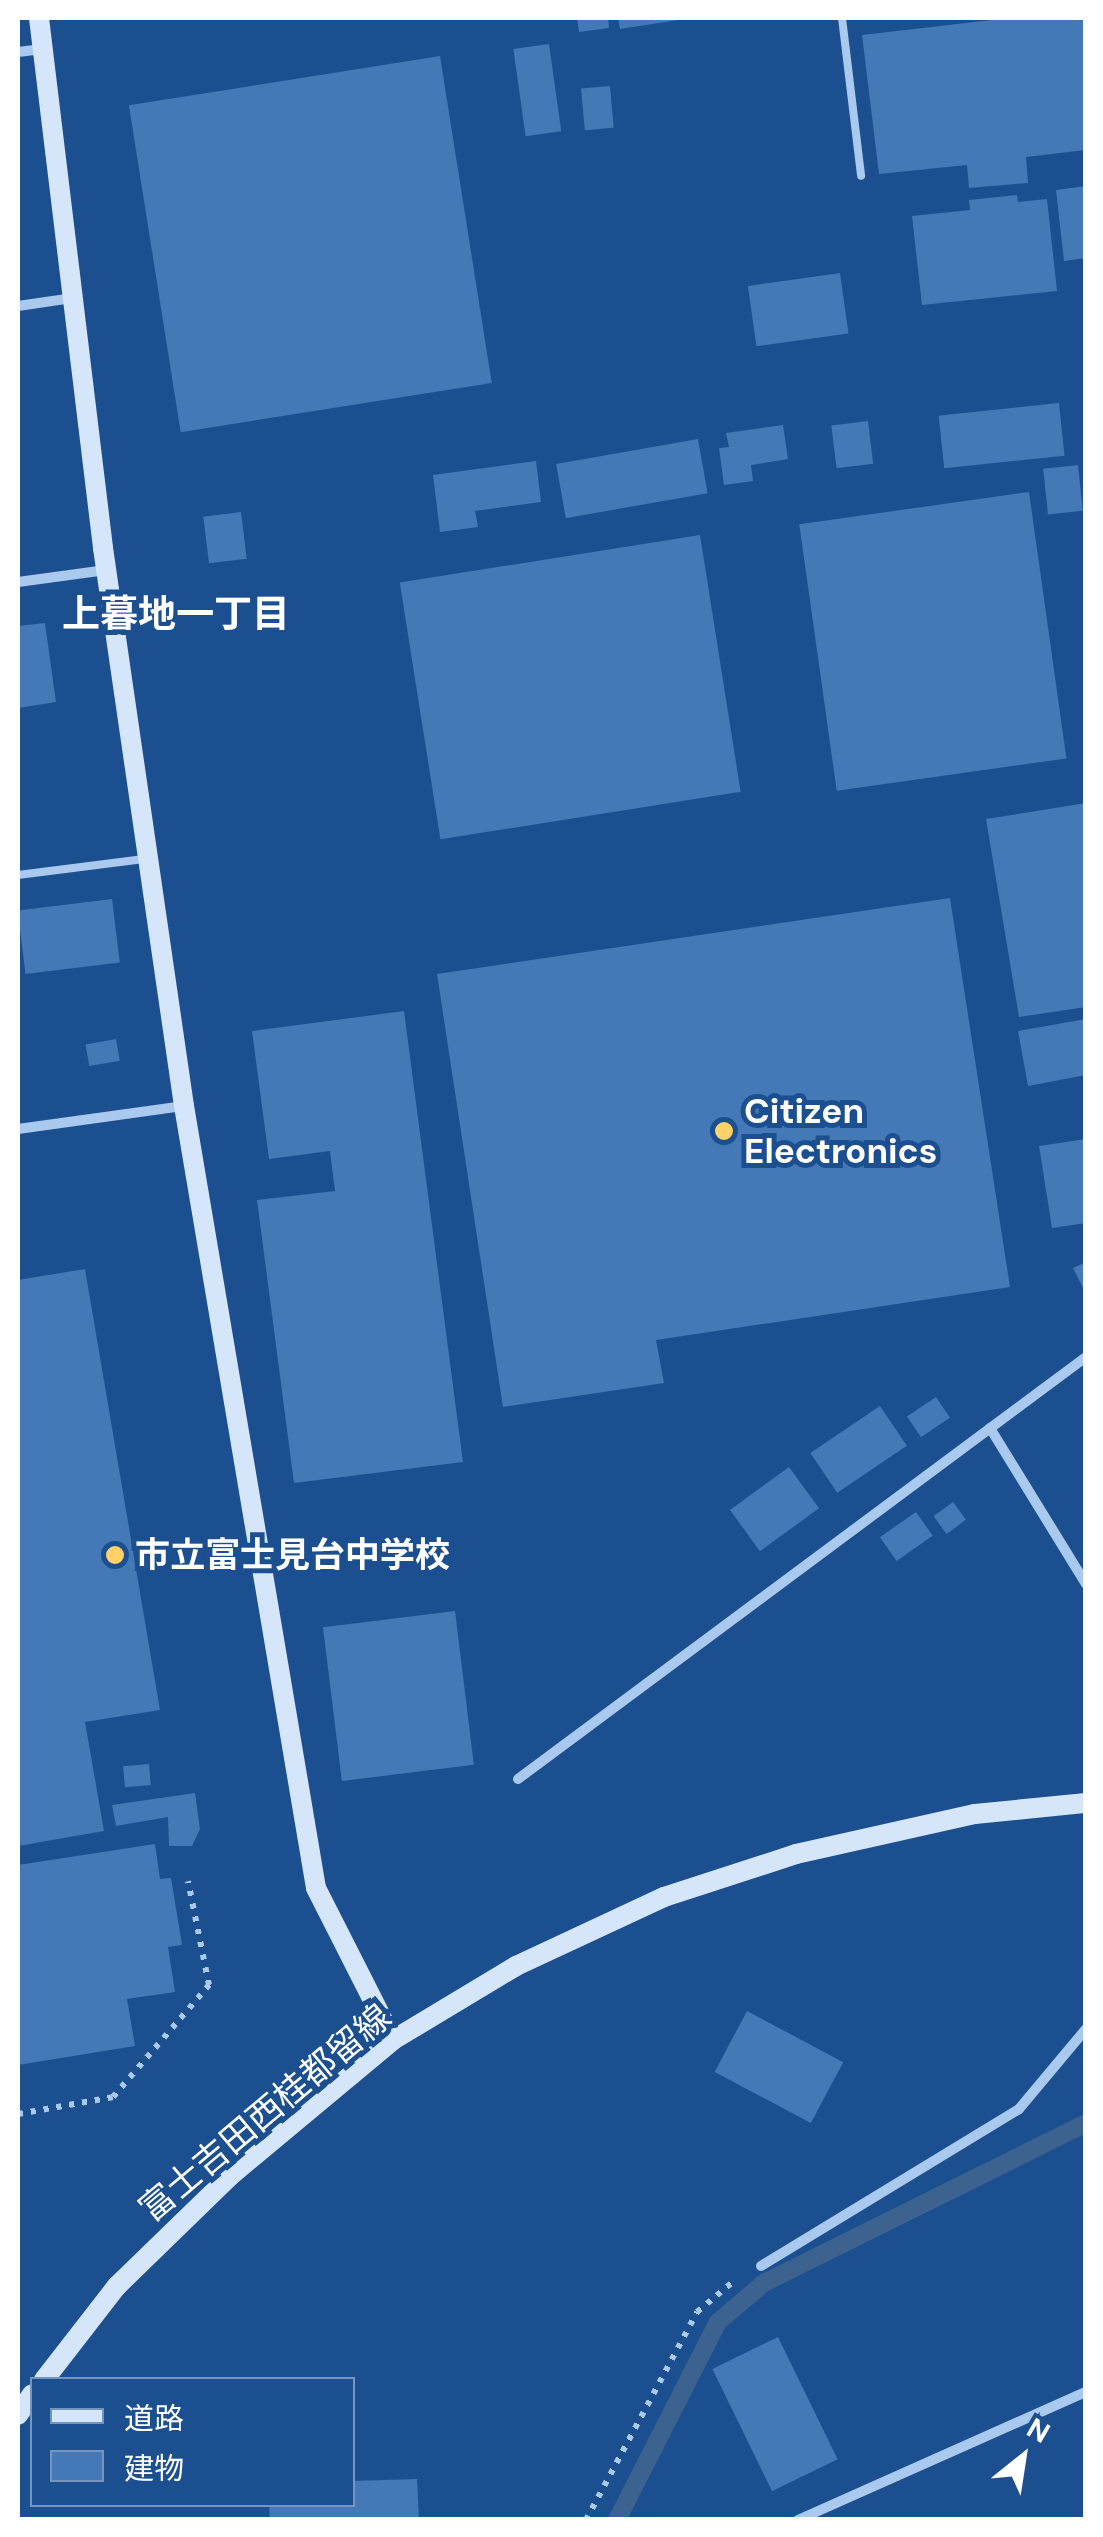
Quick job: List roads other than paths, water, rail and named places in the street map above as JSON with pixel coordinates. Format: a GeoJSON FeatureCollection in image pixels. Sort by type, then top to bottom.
{"type":"FeatureCollection","features":[{"type":"Feature","properties":{"kind":"street"},"geometry":{"type":"LineString","coordinates":[[39,18],[107,570],[184,1106],[316,1888],[393,2040]]}},
{"type":"Feature","properties":{"kind":"street"},"geometry":{"type":"LineString","coordinates":[[18,52],[42,49]]}},
{"type":"Feature","properties":{"kind":"street"},"geometry":{"type":"LineString","coordinates":[[18,306],[72,298]]}},
{"type":"Feature","properties":{"kind":"street"},"geometry":{"type":"LineString","coordinates":[[18,582],[107,570]]}},
{"type":"Feature","properties":{"kind":"street"},"geometry":{"type":"LineString","coordinates":[[18,1129],[184,1106]]}},
{"type":"Feature","properties":{"kind":"street"},"geometry":{"type":"LineString","coordinates":[[518,1778],[1086,1357]]}},
{"type":"Feature","properties":{"kind":"street"},"geometry":{"type":"LineString","coordinates":[[990,1428],[1086,1584]]}},
{"type":"Feature","properties":{"kind":"street","name":"富士吉田西桂都留線"},"geometry":{"type":"LineString","coordinates":[[46,2377],[117,2286],[173,2231],[393,2040],[516,1966],[664,1897],[896,1830],[1086,1803]]}},
{"type":"Feature","properties":{"kind":"street"},"geometry":{"type":"LineString","coordinates":[[760,2266],[1019,2110],[1086,2030]]}},
{"type":"Feature","properties":{"kind":"street"},"geometry":{"type":"LineString","coordinates":[[798,2520],[1086,2392]]}},
{"type":"Feature","properties":{"kind":"lane"},"geometry":{"type":"LineString","coordinates":[[842,18],[861,176]]}},
{"type":"Feature","properties":{"kind":"lane"},"geometry":{"type":"LineString","coordinates":[[18,875],[148,858]]}},
{"type":"Feature","properties":{"kind":"waterway"},"geometry":{"type":"LineString","coordinates":[[617,2520],[718,2322],[764,2283],[1086,2123]]}},
{"type":"Feature","properties":{"kind":"place","name":"Citizen Electronics"},"geometry":{"type":"Point","coordinates":[724,1131]}},
{"type":"Feature","properties":{"kind":"place","name":"市立富士見台中学校"},"geometry":{"type":"Point","coordinates":[115,1555]}},
{"type":"Feature","properties":{"kind":"district","name":"上暮地一丁目"},"geometry":{"type":"Point","coordinates":[176,615]}}]}
